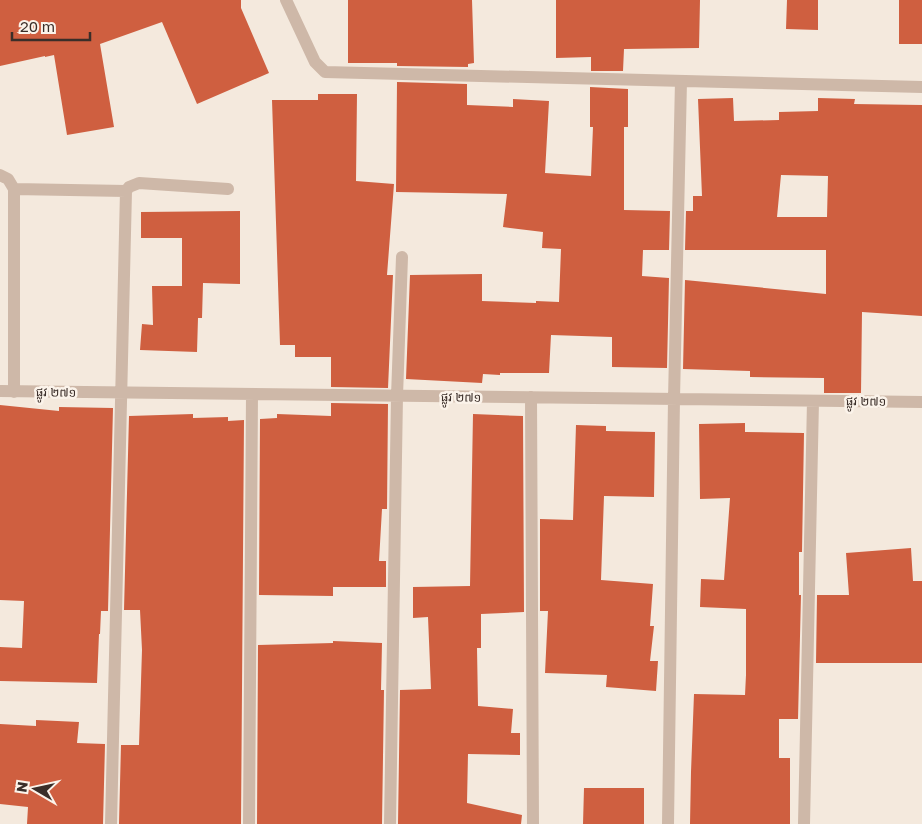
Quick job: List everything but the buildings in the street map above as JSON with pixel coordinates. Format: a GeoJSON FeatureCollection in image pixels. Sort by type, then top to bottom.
{"type":"FeatureCollection","features":[{"type":"Feature","properties":{"kind":"street"},"geometry":{"type":"LineString","coordinates":[[286,0],[315,62],[325,72],[922,87]]}},
{"type":"Feature","properties":{"kind":"street"},"geometry":{"type":"LineString","coordinates":[[668,824],[674,399],[682,81]]}},
{"type":"Feature","properties":{"kind":"street"},"geometry":{"type":"LineString","coordinates":[[0,175],[8,179],[14,189],[14,392]]}},
{"type":"Feature","properties":{"kind":"street"},"geometry":{"type":"LineString","coordinates":[[14,189],[126,191],[139,183],[228,189]]}},
{"type":"Feature","properties":{"kind":"street"},"geometry":{"type":"LineString","coordinates":[[111,824],[126,191]]}},
{"type":"Feature","properties":{"kind":"street"},"geometry":{"type":"LineString","coordinates":[[390,824],[397,396],[402,257]]}},
{"type":"Feature","properties":{"kind":"street","name":"ផ្លូវ ២៧១"},"geometry":{"type":"LineString","coordinates":[[0,391],[922,402]]}},
{"type":"Feature","properties":{"kind":"street"},"geometry":{"type":"LineString","coordinates":[[249,824],[252,394]]}},
{"type":"Feature","properties":{"kind":"street"},"geometry":{"type":"LineString","coordinates":[[531,397],[533,824]]}},
{"type":"Feature","properties":{"kind":"street"},"geometry":{"type":"LineString","coordinates":[[804,824],[813,401]]}}]}
